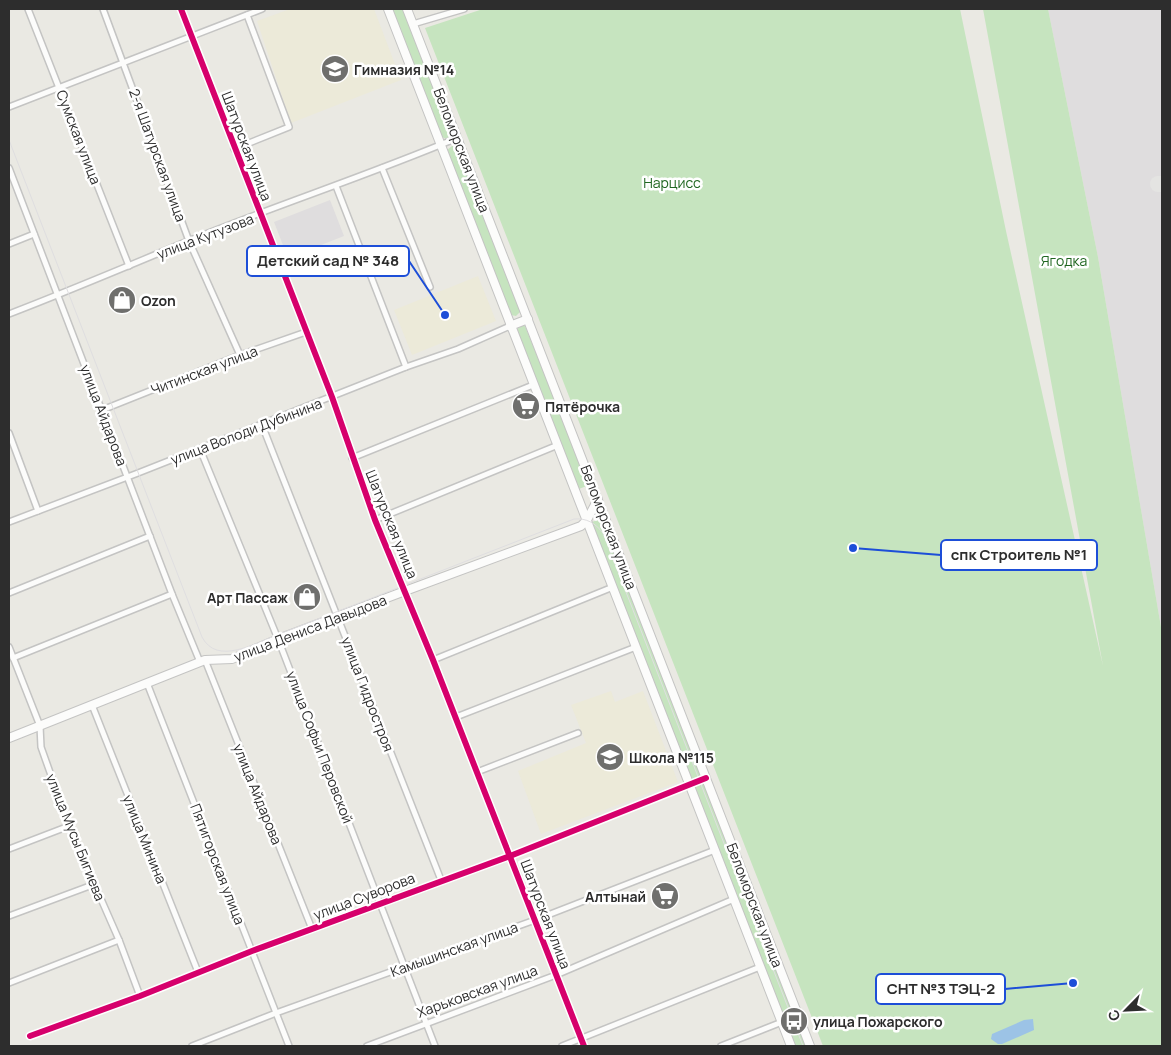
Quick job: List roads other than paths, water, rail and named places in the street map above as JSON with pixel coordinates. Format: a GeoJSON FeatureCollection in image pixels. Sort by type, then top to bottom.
{"type":"FeatureCollection","features":[{"type":"Feature","properties":{"kind":"main road","name":"Беломорская улица"},"geometry":{"type":"LineString","coordinates":[[388,9],[791,1046]]}},
{"type":"Feature","properties":{"kind":"main road","name":"Беломорская улица"},"geometry":{"type":"LineString","coordinates":[[407,9],[810,1046]]}},
{"type":"Feature","properties":{"kind":"main road"},"geometry":{"type":"LineString","coordinates":[[510,326],[528,319]]}},
{"type":"Feature","properties":{"kind":"main road"},"geometry":{"type":"LineString","coordinates":[[587,520],[598,499]]}},
{"type":"Feature","properties":{"kind":"main road","name":"улица Дениса Давыдова"},"geometry":{"type":"LineString","coordinates":[[9,738],[203,661],[232,659],[278,639],[581,526],[587,520]]}},
{"type":"Feature","properties":{"kind":"street","name":"Сумская улица"},"geometry":{"type":"LineString","coordinates":[[28,9],[60,86],[129,266]]}},
{"type":"Feature","properties":{"kind":"street","name":"2-я Шатурская улица"},"geometry":{"type":"LineString","coordinates":[[103,9],[189,241],[240,355]]}},
{"type":"Feature","properties":{"kind":"street","name":"Шатурская улица"},"geometry":{"type":"LineString","coordinates":[[181,9],[332,397],[375,520],[434,660],[584,1046]]}},
{"type":"Feature","properties":{"kind":"street"},"geometry":{"type":"LineString","coordinates":[[9,106],[262,9]]}},
{"type":"Feature","properties":{"kind":"street"},"geometry":{"type":"LineString","coordinates":[[413,24],[464,9]]}},
{"type":"Feature","properties":{"kind":"street"},"geometry":{"type":"LineString","coordinates":[[234,149],[289,127],[247,14]]}},
{"type":"Feature","properties":{"kind":"street","name":"улица Кутузова"},"geometry":{"type":"LineString","coordinates":[[9,314],[189,241],[457,138]]}},
{"type":"Feature","properties":{"kind":"street","name":"улица Айдарова"},"geometry":{"type":"LineString","coordinates":[[9,168],[10,176],[58,295],[172,594],[203,661],[312,928]]}},
{"type":"Feature","properties":{"kind":"street"},"geometry":{"type":"LineString","coordinates":[[382,168],[430,287]]}},
{"type":"Feature","properties":{"kind":"street"},"geometry":{"type":"LineString","coordinates":[[336,186],[406,367]]}},
{"type":"Feature","properties":{"kind":"street"},"geometry":{"type":"LineString","coordinates":[[9,244],[34,234]]}},
{"type":"Feature","properties":{"kind":"street","name":"улица Володи Дубинина"},"geometry":{"type":"LineString","coordinates":[[9,522],[406,367],[458,349],[510,326]]}},
{"type":"Feature","properties":{"kind":"street","name":"Читинская улица"},"geometry":{"type":"LineString","coordinates":[[102,410],[240,355],[306,332]]}},
{"type":"Feature","properties":{"kind":"street"},"geometry":{"type":"LineString","coordinates":[[352,458],[533,385]]}},
{"type":"Feature","properties":{"kind":"street","name":"улица Гидростроя"},"geometry":{"type":"LineString","coordinates":[[262,424],[441,880]]}},
{"type":"Feature","properties":{"kind":"street"},"geometry":{"type":"LineString","coordinates":[[9,433],[38,511]]}},
{"type":"Feature","properties":{"kind":"street"},"geometry":{"type":"LineString","coordinates":[[375,520],[558,444]]}},
{"type":"Feature","properties":{"kind":"street","name":"улица Софьи Перовской"},"geometry":{"type":"LineString","coordinates":[[200,449],[278,639],[435,1046]]}},
{"type":"Feature","properties":{"kind":"street"},"geometry":{"type":"LineString","coordinates":[[9,593],[150,536]]}},
{"type":"Feature","properties":{"kind":"street"},"geometry":{"type":"LineString","coordinates":[[434,660],[613,587]]}},
{"type":"Feature","properties":{"kind":"street"},"geometry":{"type":"LineString","coordinates":[[13,658],[172,594]]}},
{"type":"Feature","properties":{"kind":"street","name":"улица Мусы Бигиева"},"geometry":{"type":"LineString","coordinates":[[9,647],[40,726],[41,747],[69,826],[119,940],[140,996]]}},
{"type":"Feature","properties":{"kind":"street"},"geometry":{"type":"LineString","coordinates":[[456,717],[636,647]]}},
{"type":"Feature","properties":{"kind":"street","name":"Пятигорская улица"},"geometry":{"type":"LineString","coordinates":[[147,683],[288,1046]]}},
{"type":"Feature","properties":{"kind":"street","name":"улица Минина"},"geometry":{"type":"LineString","coordinates":[[92,705],[198,972]]}},
{"type":"Feature","properties":{"kind":"street"},"geometry":{"type":"LineString","coordinates":[[477,772],[578,733]]}},
{"type":"Feature","properties":{"kind":"street","name":"улица Суворова"},"geometry":{"type":"LineString","coordinates":[[30,1036],[140,996],[312,928],[510,856],[706,778]]}},
{"type":"Feature","properties":{"kind":"street"},"geometry":{"type":"LineString","coordinates":[[9,849],[69,826]]}},
{"type":"Feature","properties":{"kind":"street","name":"Камышинская улица"},"geometry":{"type":"LineString","coordinates":[[192,1046],[535,920],[715,850]]}},
{"type":"Feature","properties":{"kind":"street"},"geometry":{"type":"LineString","coordinates":[[9,916],[95,884]]}},
{"type":"Feature","properties":{"kind":"street","name":"Харьковская улица"},"geometry":{"type":"LineString","coordinates":[[367,1046],[556,975],[734,899]]}},
{"type":"Feature","properties":{"kind":"street"},"geometry":{"type":"LineString","coordinates":[[9,983],[119,940]]}},
{"type":"Feature","properties":{"kind":"street"},"geometry":{"type":"LineString","coordinates":[[562,1046],[760,967]]}},
{"type":"Feature","properties":{"kind":"street"},"geometry":{"type":"LineString","coordinates":[[721,1046],[782,1022]]}},
{"type":"Feature","properties":{"kind":"water"},"geometry":{"type":"Polygon","coordinates":[[[1033,1019],[1034,1030],[1002,1044],[998,1044],[991,1039],[992,1034],[1024,1020],[1033,1019]]]}},
{"type":"Feature","properties":{"kind":"tram line"},"geometry":{"type":"LineString","coordinates":[[9,140],[202,637],[209,646],[217,650],[227,651],[248,647],[574,519],[587,520],[600,529],[803,1046]]}},
{"type":"Feature","properties":{"kind":"place","name":"Гимназия №14"},"geometry":{"type":"Point","coordinates":[335,69]}},
{"type":"Feature","properties":{"kind":"place","name":"Ozon"},"geometry":{"type":"Point","coordinates":[122,300]}},
{"type":"Feature","properties":{"kind":"place","name":"Детский сад № 348"},"geometry":{"type":"Point","coordinates":[445,315]}},
{"type":"Feature","properties":{"kind":"place","name":"Пятёрочка"},"geometry":{"type":"Point","coordinates":[526,406]}},
{"type":"Feature","properties":{"kind":"place","name":"спк Строитель №1"},"geometry":{"type":"Point","coordinates":[853,548]}},
{"type":"Feature","properties":{"kind":"place","name":"Арт Пассаж"},"geometry":{"type":"Point","coordinates":[307,597]}},
{"type":"Feature","properties":{"kind":"place","name":"Школа №115"},"geometry":{"type":"Point","coordinates":[610,757]}},
{"type":"Feature","properties":{"kind":"place","name":"Алтынай"},"geometry":{"type":"Point","coordinates":[665,896]}},
{"type":"Feature","properties":{"kind":"place","name":"СНТ №3 ТЭЦ-2"},"geometry":{"type":"Point","coordinates":[1073,983]}},
{"type":"Feature","properties":{"kind":"place","name":"улица Пожарского"},"geometry":{"type":"Point","coordinates":[794,1021]}},
{"type":"Feature","properties":{"kind":"park label","name":"Нарцисс"},"geometry":{"type":"Point","coordinates":[672,182]}},
{"type":"Feature","properties":{"kind":"park label","name":"Ягодка"},"geometry":{"type":"Point","coordinates":[1064,260]}}]}
